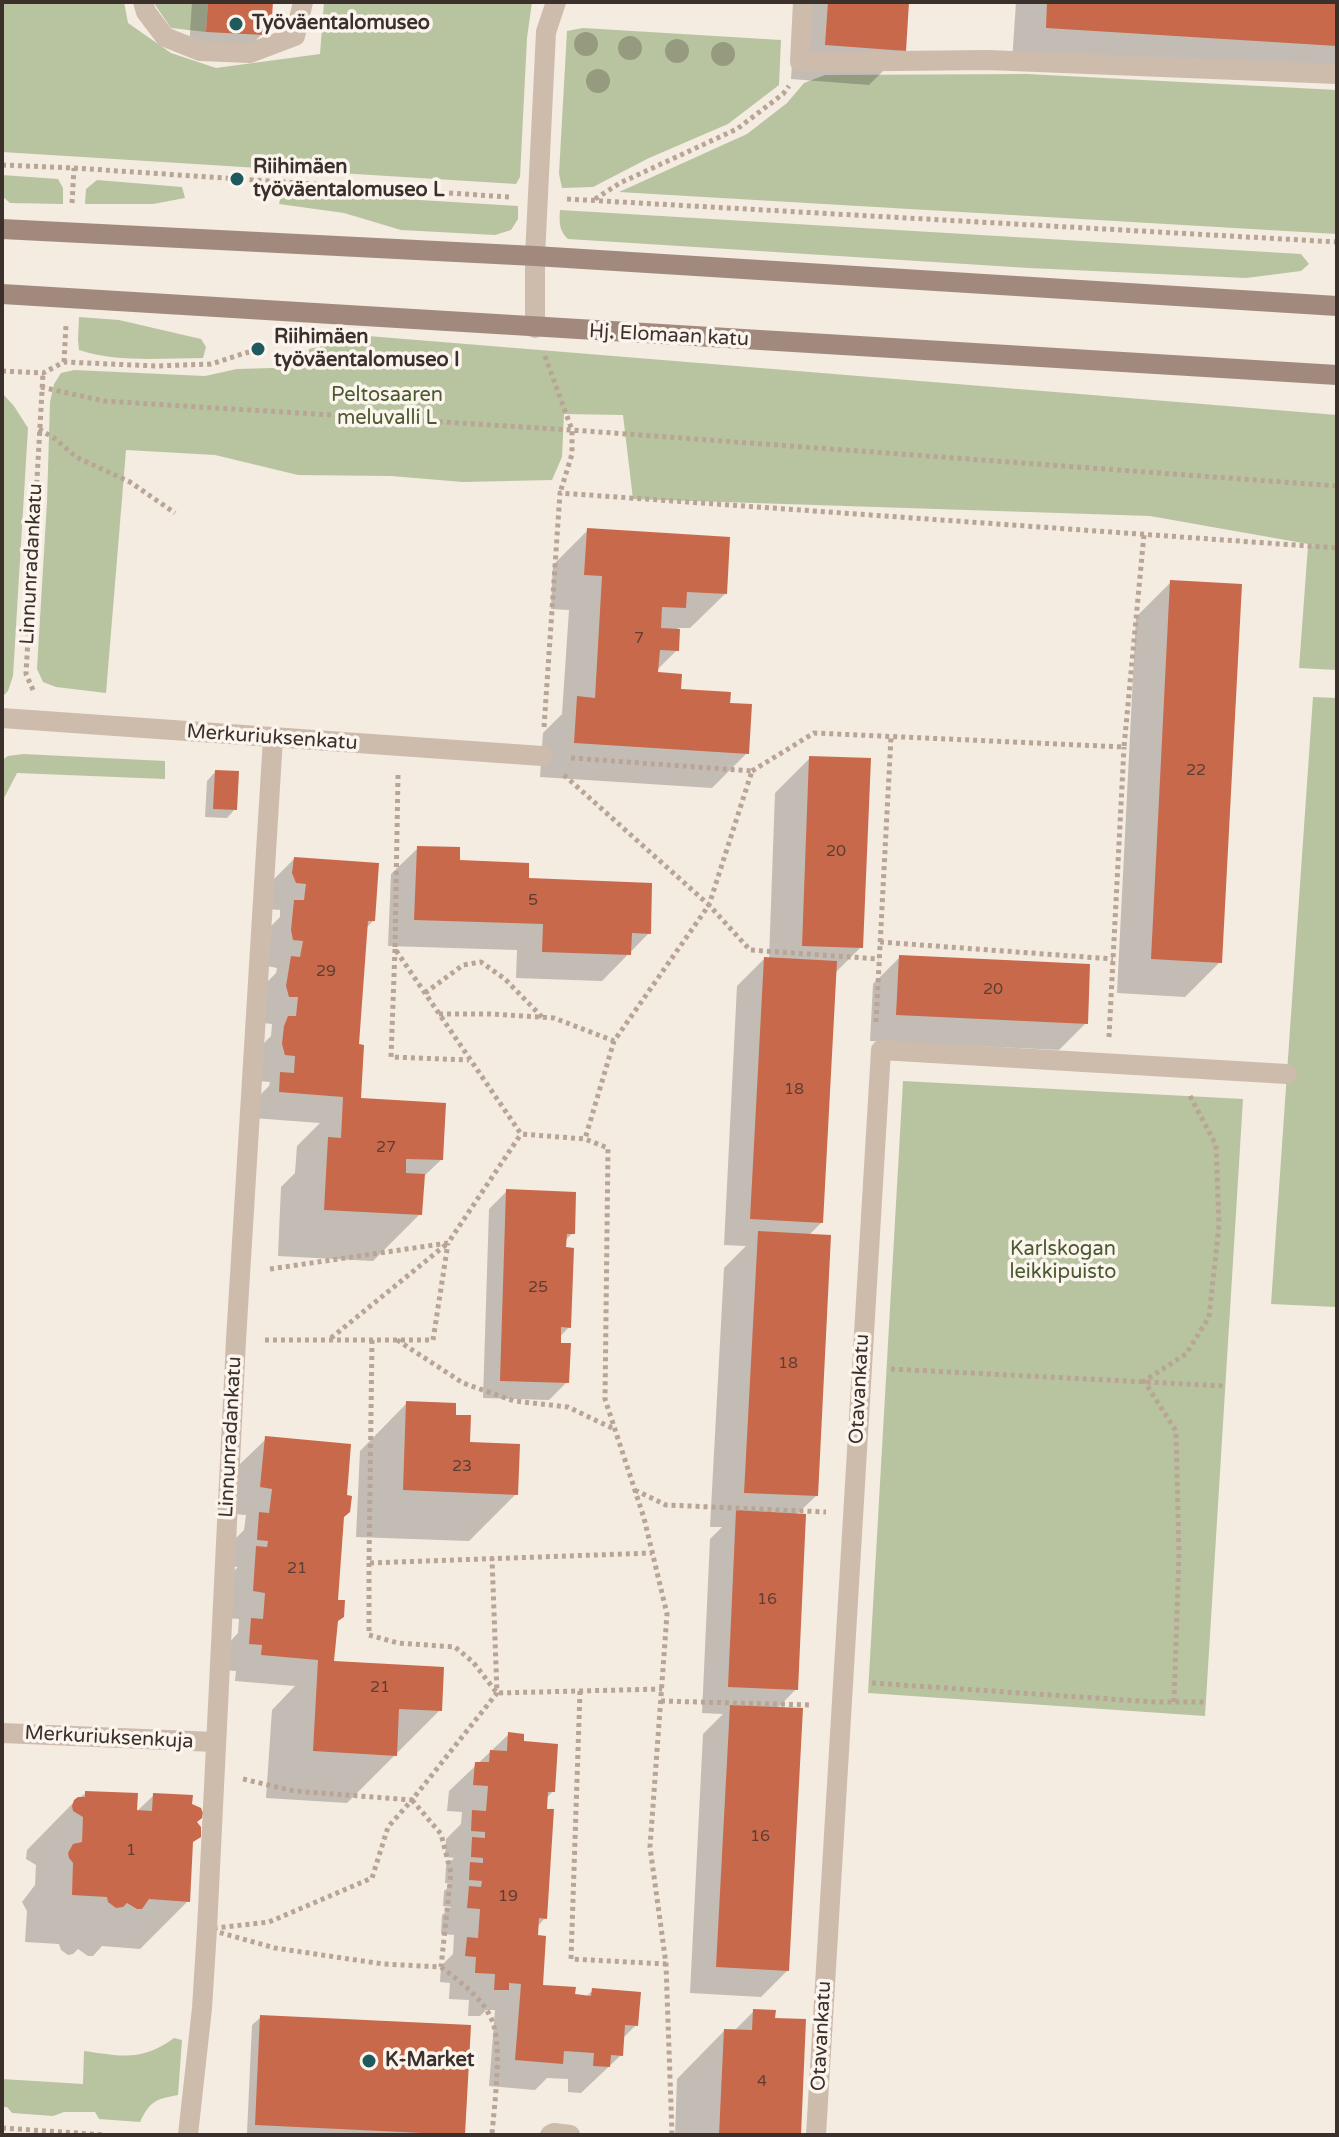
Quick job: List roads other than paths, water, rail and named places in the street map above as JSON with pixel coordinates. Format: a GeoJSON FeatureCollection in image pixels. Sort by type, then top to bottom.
{"type":"FeatureCollection","features":[{"type":"Feature","properties":{"kind":"street"},"geometry":{"type":"LineString","coordinates":[[143,2],[146,12],[165,37],[200,51],[250,53],[295,36],[303,2]]}},
{"type":"Feature","properties":{"kind":"street"},"geometry":{"type":"LineString","coordinates":[[535,328],[537,199],[546,32],[556,2]]}},
{"type":"Feature","properties":{"kind":"street"},"geometry":{"type":"LineString","coordinates":[[803,2],[800,62],[988,60],[1337,74]]}},
{"type":"Feature","properties":{"kind":"street"},"geometry":{"type":"LineString","coordinates":[[2,229],[535,256],[1337,306]]}},
{"type":"Feature","properties":{"kind":"street","name":"Hj. Elomaan katu"},"geometry":{"type":"LineString","coordinates":[[2,294],[1337,375]]}},
{"type":"Feature","properties":{"kind":"street","name":"Merkuriuksenkatu"},"geometry":{"type":"LineString","coordinates":[[2,718],[542,756]]}},
{"type":"Feature","properties":{"kind":"street","name":"Linnunradankatu"},"geometry":{"type":"LineString","coordinates":[[188,2135],[207,1929],[236,1340],[273,738]]}},
{"type":"Feature","properties":{"kind":"street","name":"Otavankatu"},"geometry":{"type":"LineString","coordinates":[[816,2135],[881,1050],[1287,1074]]}},
{"type":"Feature","properties":{"kind":"street","name":"Merkuriuksenkuja"},"geometry":{"type":"LineString","coordinates":[[2,1733],[215,1742]]}},
{"type":"Feature","properties":{"kind":"street"},"geometry":{"type":"LineString","coordinates":[[550,2135],[570,2135]]}},
{"type":"Feature","properties":{"kind":"place","name":"Työväentalomuseo"},"geometry":{"type":"Point","coordinates":[236,24]}},
{"type":"Feature","properties":{"kind":"place","name":"Riihimäen työväentalomuseo L"},"geometry":{"type":"Point","coordinates":[237,179]}},
{"type":"Feature","properties":{"kind":"place","name":"Riihimäen työväentalomuseo I"},"geometry":{"type":"Point","coordinates":[258,349]}},
{"type":"Feature","properties":{"kind":"place","name":"K-Market"},"geometry":{"type":"Point","coordinates":[369,2061]}},
{"type":"Feature","properties":{"kind":"park label","name":"Peltosaaren meluvalli L"},"geometry":{"type":"Point","coordinates":[387,408]}},
{"type":"Feature","properties":{"kind":"park label","name":"Karlskogan leikkipuisto"},"geometry":{"type":"Point","coordinates":[1063,1262]}}]}
